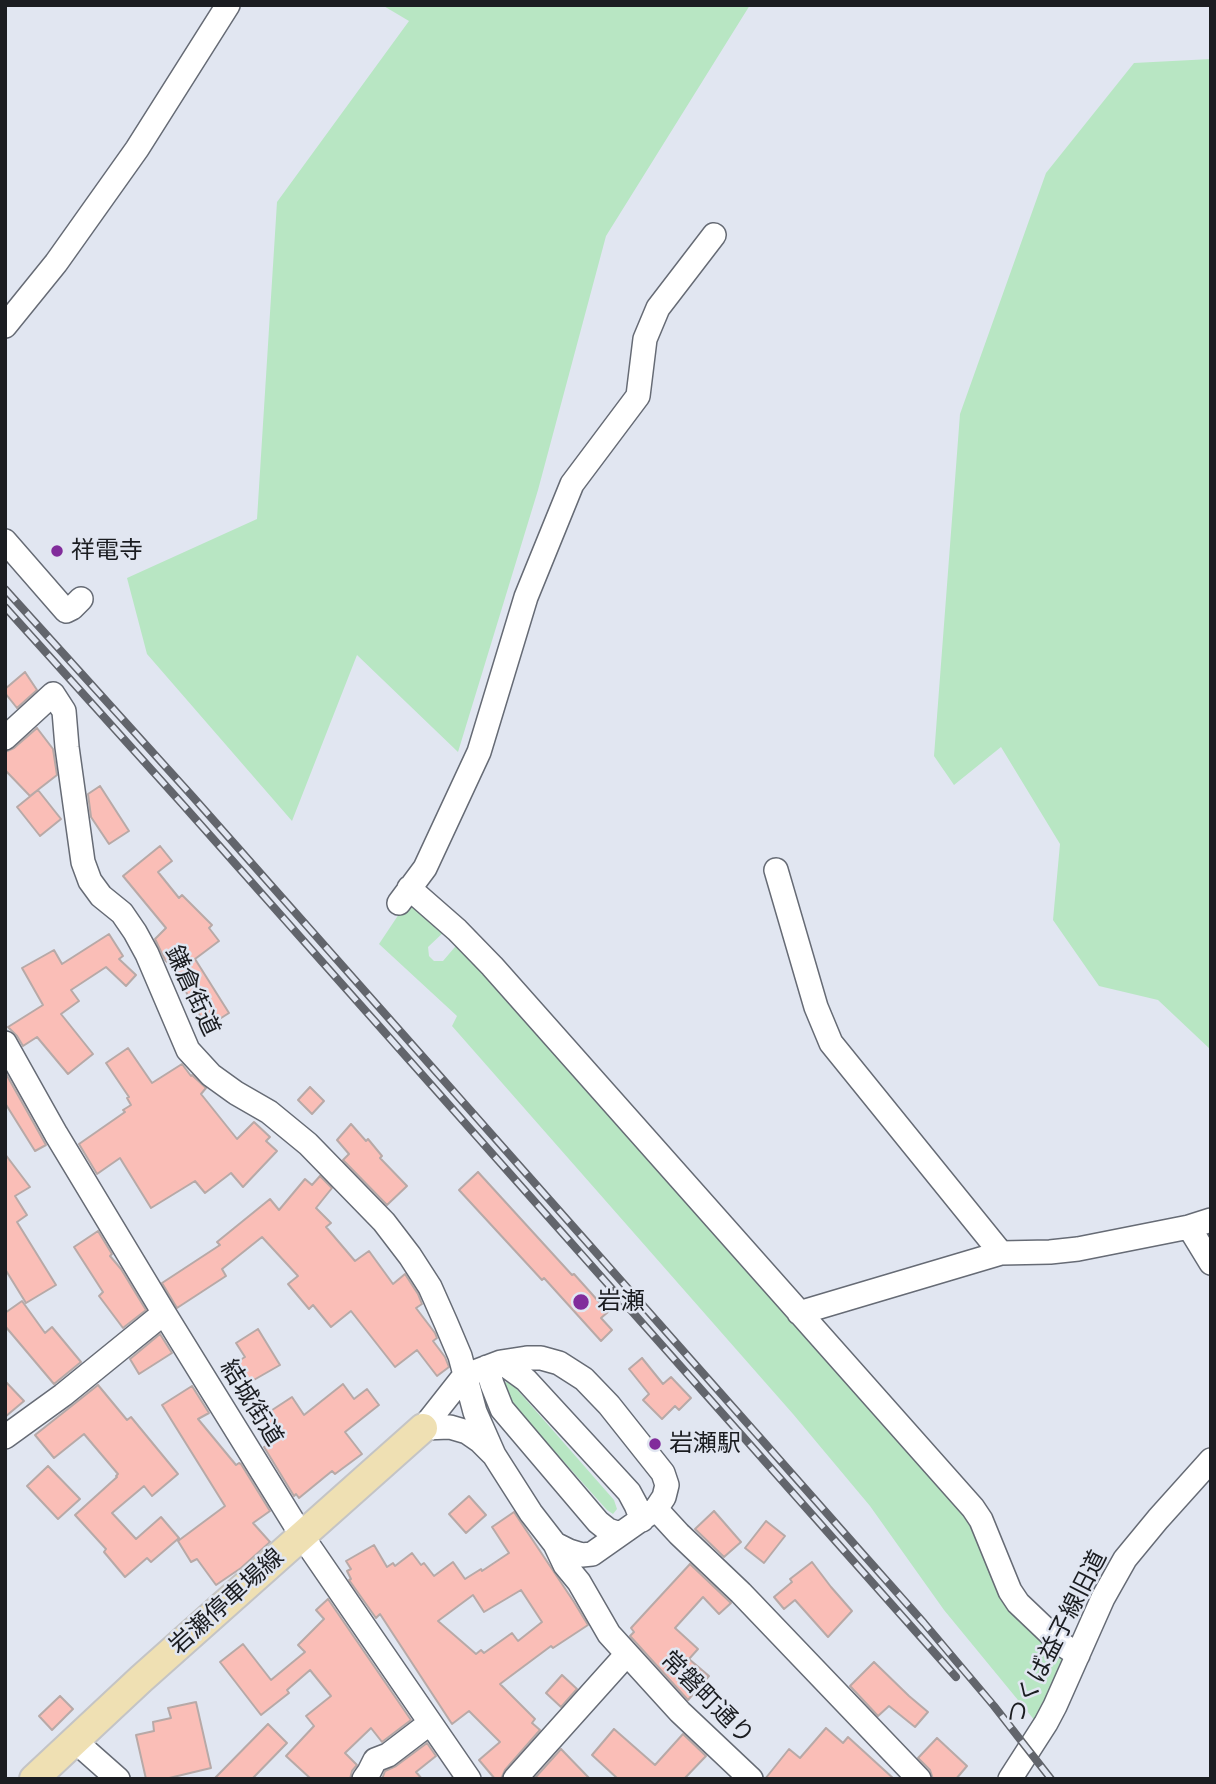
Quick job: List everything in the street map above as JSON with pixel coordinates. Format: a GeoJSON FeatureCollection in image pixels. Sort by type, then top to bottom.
{"type":"FeatureCollection","features":[{"type":"Feature","properties":{"kind":"main road","name":"岩瀬停車場線"},"geometry":{"type":"LineString","coordinates":[[34,1779],[141,1679],[423,1428]]}},
{"type":"Feature","properties":{"kind":"street"},"geometry":{"type":"LineString","coordinates":[[5,326],[56,263],[137,149],[228,5]]}},
{"type":"Feature","properties":{"kind":"street"},"geometry":{"type":"LineString","coordinates":[[714,234],[658,309],[645,339],[638,396],[572,484],[526,597],[479,752],[425,868],[404,896],[457,930],[492,966],[973,1508],[1018,1603],[1060,1643],[1078,1655]]}},
{"type":"Feature","properties":{"kind":"street"},"geometry":{"type":"LineString","coordinates":[[5,541],[66,611],[81,599]]}},
{"type":"Feature","properties":{"kind":"street","name":"鎌倉街道"},"geometry":{"type":"LineString","coordinates":[[5,738],[53,694],[64,711],[81,849],[90,881],[101,896],[122,913],[135,932],[188,1050],[211,1075],[290,1128],[384,1222],[430,1287],[460,1356],[464,1376]]}},
{"type":"Feature","properties":{"kind":"street"},"geometry":{"type":"LineString","coordinates":[[776,870],[816,1007],[831,1043],[1001,1253]]}},
{"type":"Feature","properties":{"kind":"street","name":"結城街道"},"geometry":{"type":"LineString","coordinates":[[5,1044],[164,1313],[302,1536],[469,1779]]}},
{"type":"Feature","properties":{"kind":"street"},"geometry":{"type":"LineString","coordinates":[[799,1313],[1001,1253],[1078,1249],[1200,1224],[1211,1263]]}},
{"type":"Feature","properties":{"kind":"street"},"geometry":{"type":"LineString","coordinates":[[5,1437],[64,1395],[164,1313]]}},
{"type":"Feature","properties":{"kind":"street"},"geometry":{"type":"LineString","coordinates":[[423,1428],[464,1376],[494,1364],[541,1358],[559,1363],[584,1379],[609,1405],[663,1473],[667,1485],[664,1497],[649,1514],[592,1554],[579,1582]]}},
{"type":"Feature","properties":{"kind":"street"},"geometry":{"type":"LineString","coordinates":[[494,1364],[526,1380],[629,1492],[636,1505],[686,1542],[741,1593],[906,1774]]}},
{"type":"Feature","properties":{"kind":"street"},"geometry":{"type":"LineString","coordinates":[[494,1364],[492,1384],[502,1409],[598,1522],[608,1530],[620,1534]]}},
{"type":"Feature","properties":{"kind":"street"},"geometry":{"type":"LineString","coordinates":[[464,1376],[475,1412],[495,1455]]}},
{"type":"Feature","properties":{"kind":"street"},"geometry":{"type":"LineString","coordinates":[[423,1428],[450,1426],[467,1432],[495,1455]]}},
{"type":"Feature","properties":{"kind":"street","name":"常磐町通り"},"geometry":{"type":"LineString","coordinates":[[495,1455],[530,1513],[555,1544],[565,1565],[579,1582],[609,1634],[680,1712],[751,1779]]}},
{"type":"Feature","properties":{"kind":"street","name":"つくば益子線旧道"},"geometry":{"type":"LineString","coordinates":[[1010,1779],[1046,1723],[1103,1598],[1125,1559],[1211,1460]]}},
{"type":"Feature","properties":{"kind":"street"},"geometry":{"type":"LineString","coordinates":[[555,1544],[582,1555],[592,1554]]}},
{"type":"Feature","properties":{"kind":"street"},"geometry":{"type":"LineString","coordinates":[[515,1779],[627,1654]]}},
{"type":"Feature","properties":{"kind":"street"},"geometry":{"type":"LineString","coordinates":[[364,1779],[375,1760],[388,1755],[430,1723]]}},
{"type":"Feature","properties":{"kind":"street"},"geometry":{"type":"LineString","coordinates":[[75,1741],[118,1779]]}},
{"type":"Feature","properties":{"kind":"green space"},"geometry":{"type":"Polygon","coordinates":[[[382,5],[750,5],[606,236],[538,490],[458,752],[357,655],[292,821],[147,654],[127,578],[257,519],[277,202],[409,21],[382,5]]]}},
{"type":"Feature","properties":{"kind":"green space"},"geometry":{"type":"Polygon","coordinates":[[[1211,59],[1211,1050],[1158,1000],[1099,986],[1053,920],[1060,844],[1001,747],[954,785],[934,756],[960,414],[1046,173],[1134,63],[1211,59]]]}},
{"type":"Feature","properties":{"kind":"green space"},"geometry":{"type":"Polygon","coordinates":[[[407,902],[420,907],[446,930],[428,947],[429,956],[434,961],[443,961],[460,941],[966,1517],[1012,1606],[1065,1656],[1036,1722],[944,1610],[870,1506],[793,1414],[452,1026],[457,1016],[379,944],[407,902]]]}},
{"type":"Feature","properties":{"kind":"green space"},"geometry":{"type":"Polygon","coordinates":[[[506,1382],[514,1386],[614,1500],[617,1509],[613,1514],[504,1395],[502,1384],[506,1382]]]}},
{"type":"Feature","properties":{"kind":"building"},"geometry":{"type":"Polygon","coordinates":[[[25,672],[37,690],[17,708],[5,693],[5,689],[25,672]]]}},
{"type":"Feature","properties":{"kind":"building"},"geometry":{"type":"Polygon","coordinates":[[[37,728],[53,749],[57,775],[30,796],[5,770],[5,752],[14,748],[37,728]]]}},
{"type":"Feature","properties":{"kind":"building"},"geometry":{"type":"Polygon","coordinates":[[[100,786],[129,831],[109,844],[91,817],[88,794],[100,786]]]}},
{"type":"Feature","properties":{"kind":"building"},"geometry":{"type":"Polygon","coordinates":[[[38,790],[61,819],[40,836],[17,807],[38,790]]]}},
{"type":"Feature","properties":{"kind":"building"},"geometry":{"type":"Polygon","coordinates":[[[160,846],[172,861],[158,872],[179,898],[182,895],[212,925],[209,928],[219,941],[195,959],[229,1013],[207,1027],[177,977],[180,975],[165,960],[155,939],[166,928],[123,876],[160,846]]]}},
{"type":"Feature","properties":{"kind":"building"},"geometry":{"type":"Polygon","coordinates":[[[109,934],[123,956],[119,959],[136,975],[126,986],[106,967],[71,990],[79,1001],[61,1014],[93,1054],[68,1074],[37,1037],[23,1046],[8,1027],[43,1005],[22,968],[54,950],[62,964],[109,934]]]}},
{"type":"Feature","properties":{"kind":"building"},"geometry":{"type":"Polygon","coordinates":[[[128,1048],[152,1083],[182,1064],[191,1076],[206,1088],[201,1094],[237,1139],[254,1122],[270,1137],[266,1141],[277,1151],[243,1187],[231,1173],[205,1193],[195,1181],[151,1208],[120,1158],[97,1174],[79,1144],[131,1105],[127,1098],[129,1097],[106,1063],[128,1048]]]}},
{"type":"Feature","properties":{"kind":"building"},"geometry":{"type":"Polygon","coordinates":[[[5,1072],[46,1145],[35,1151],[5,1103],[5,1072]]]}},
{"type":"Feature","properties":{"kind":"building"},"geometry":{"type":"Polygon","coordinates":[[[310,1087],[324,1101],[312,1114],[298,1100],[310,1087]]]}},
{"type":"Feature","properties":{"kind":"building"},"geometry":{"type":"Polygon","coordinates":[[[351,1124],[366,1141],[368,1139],[382,1156],[380,1158],[407,1186],[387,1205],[343,1160],[349,1154],[337,1140],[351,1124]]]}},
{"type":"Feature","properties":{"kind":"building"},"geometry":{"type":"Polygon","coordinates":[[[5,1154],[30,1187],[15,1196],[27,1215],[17,1222],[56,1285],[26,1303],[5,1269],[5,1154]]]}},
{"type":"Feature","properties":{"kind":"building"},"geometry":{"type":"Polygon","coordinates":[[[478,1172],[608,1312],[601,1318],[612,1330],[601,1341],[459,1190],[478,1172]]]}},
{"type":"Feature","properties":{"kind":"building"},"geometry":{"type":"Polygon","coordinates":[[[320,1176],[332,1188],[316,1208],[331,1223],[326,1227],[355,1261],[369,1251],[393,1284],[405,1274],[418,1294],[422,1304],[416,1308],[435,1333],[437,1338],[433,1341],[449,1367],[437,1376],[417,1350],[395,1367],[351,1311],[331,1327],[313,1305],[309,1309],[288,1284],[298,1276],[262,1237],[222,1269],[226,1276],[177,1308],[162,1283],[220,1245],[217,1242],[270,1199],[279,1210],[305,1179],[312,1185],[320,1176]]]}},
{"type":"Feature","properties":{"kind":"building"},"geometry":{"type":"Polygon","coordinates":[[[98,1231],[112,1254],[110,1256],[146,1310],[123,1328],[99,1296],[103,1292],[74,1247],[98,1231]]]}},
{"type":"Feature","properties":{"kind":"building"},"geometry":{"type":"Polygon","coordinates":[[[22,1301],[45,1333],[52,1327],[81,1362],[54,1384],[5,1326],[5,1313],[22,1301]]]}},
{"type":"Feature","properties":{"kind":"building"},"geometry":{"type":"Polygon","coordinates":[[[258,1329],[280,1365],[245,1385],[232,1365],[245,1357],[236,1343],[258,1329]]]}},
{"type":"Feature","properties":{"kind":"building"},"geometry":{"type":"Polygon","coordinates":[[[160,1334],[172,1353],[139,1374],[130,1359],[160,1334]]]}},
{"type":"Feature","properties":{"kind":"building"},"geometry":{"type":"Polygon","coordinates":[[[642,1358],[663,1384],[671,1377],[691,1398],[679,1410],[675,1406],[662,1419],[643,1400],[649,1394],[629,1369],[642,1358]]]}},
{"type":"Feature","properties":{"kind":"building"},"geometry":{"type":"Polygon","coordinates":[[[5,1381],[24,1401],[5,1417],[5,1381]]]}},
{"type":"Feature","properties":{"kind":"building"},"geometry":{"type":"Polygon","coordinates":[[[343,1384],[354,1399],[367,1389],[379,1405],[345,1432],[362,1454],[335,1474],[332,1471],[299,1498],[296,1494],[294,1496],[264,1447],[277,1438],[263,1416],[292,1397],[304,1415],[343,1384]]]}},
{"type":"Feature","properties":{"kind":"building"},"geometry":{"type":"Polygon","coordinates":[[[98,1385],[127,1420],[131,1417],[178,1474],[152,1496],[144,1486],[112,1513],[136,1539],[161,1517],[179,1538],[151,1562],[147,1558],[125,1577],[104,1552],[106,1549],[75,1515],[118,1474],[84,1434],[54,1458],[35,1435],[98,1385]]]}},
{"type":"Feature","properties":{"kind":"building"},"geometry":{"type":"Polygon","coordinates":[[[192,1386],[209,1413],[198,1419],[236,1465],[241,1464],[270,1511],[253,1523],[270,1542],[241,1568],[216,1585],[197,1559],[191,1562],[178,1541],[225,1506],[162,1405],[192,1386]]]}},
{"type":"Feature","properties":{"kind":"building"},"geometry":{"type":"Polygon","coordinates":[[[48,1466],[80,1499],[58,1519],[27,1486],[48,1466]]]}},
{"type":"Feature","properties":{"kind":"building"},"geometry":{"type":"Polygon","coordinates":[[[469,1496],[486,1515],[466,1533],[449,1514],[469,1496]]]}},
{"type":"Feature","properties":{"kind":"building"},"geometry":{"type":"Polygon","coordinates":[[[714,1511],[741,1542],[724,1557],[695,1529],[714,1511]]]}},
{"type":"Feature","properties":{"kind":"building"},"geometry":{"type":"Polygon","coordinates":[[[514,1512],[588,1625],[553,1648],[551,1646],[500,1684],[535,1719],[532,1723],[540,1730],[505,1770],[501,1779],[495,1779],[479,1760],[500,1742],[469,1711],[452,1724],[380,1614],[376,1618],[349,1580],[351,1579],[347,1571],[351,1569],[346,1561],[374,1545],[387,1567],[393,1563],[395,1566],[412,1553],[434,1576],[453,1562],[465,1579],[509,1553],[492,1527],[514,1512]],[[521,1590],[484,1612],[473,1595],[438,1621],[476,1654],[481,1650],[484,1653],[512,1633],[518,1641],[542,1622],[521,1590]]]}},
{"type":"Feature","properties":{"kind":"building"},"geometry":{"type":"Polygon","coordinates":[[[766,1521],[785,1536],[764,1563],[745,1548],[766,1521]]]}},
{"type":"Feature","properties":{"kind":"building"},"geometry":{"type":"Polygon","coordinates":[[[812,1562],[852,1611],[828,1637],[795,1600],[784,1609],[774,1597],[792,1582],[790,1579],[812,1562]]]}},
{"type":"Feature","properties":{"kind":"building"},"geometry":{"type":"Polygon","coordinates":[[[690,1564],[731,1603],[719,1614],[703,1597],[675,1628],[698,1649],[689,1659],[709,1676],[688,1700],[630,1636],[634,1632],[631,1628],[690,1564]]]}},
{"type":"Feature","properties":{"kind":"building"},"geometry":{"type":"Polygon","coordinates":[[[328,1599],[411,1720],[382,1742],[371,1728],[345,1753],[357,1765],[350,1779],[311,1779],[286,1756],[314,1726],[306,1716],[331,1696],[310,1670],[287,1690],[289,1693],[261,1715],[220,1662],[243,1644],[271,1680],[305,1652],[298,1645],[324,1619],[316,1610],[328,1599]]]}},
{"type":"Feature","properties":{"kind":"building"},"geometry":{"type":"Polygon","coordinates":[[[874,1662],[928,1712],[915,1727],[889,1706],[878,1716],[850,1686],[874,1662]]]}},
{"type":"Feature","properties":{"kind":"building"},"geometry":{"type":"Polygon","coordinates":[[[562,1675],[577,1689],[561,1707],[546,1693],[562,1675]]]}},
{"type":"Feature","properties":{"kind":"building"},"geometry":{"type":"Polygon","coordinates":[[[60,1696],[73,1709],[52,1730],[39,1716],[60,1696]]]}},
{"type":"Feature","properties":{"kind":"building"},"geometry":{"type":"Polygon","coordinates":[[[196,1702],[211,1768],[165,1779],[146,1779],[136,1735],[154,1731],[153,1722],[171,1718],[168,1708],[196,1702]]]}},
{"type":"Feature","properties":{"kind":"building"},"geometry":{"type":"Polygon","coordinates":[[[268,1724],[287,1743],[252,1779],[214,1779],[268,1724]]]}},
{"type":"Feature","properties":{"kind":"building"},"geometry":{"type":"Polygon","coordinates":[[[826,1728],[843,1743],[848,1737],[894,1779],[765,1779],[789,1749],[800,1758],[826,1728]]]}},
{"type":"Feature","properties":{"kind":"building"},"geometry":{"type":"Polygon","coordinates":[[[614,1729],[655,1765],[683,1734],[706,1756],[684,1779],[618,1779],[592,1755],[614,1729]]]}},
{"type":"Feature","properties":{"kind":"building"},"geometry":{"type":"Polygon","coordinates":[[[937,1738],[967,1766],[956,1779],[933,1779],[930,1770],[918,1758],[937,1738]]]}},
{"type":"Feature","properties":{"kind":"building"},"geometry":{"type":"Polygon","coordinates":[[[427,1743],[436,1756],[416,1772],[422,1779],[382,1779],[385,1771],[427,1743]]]}},
{"type":"Feature","properties":{"kind":"building"},"geometry":{"type":"Polygon","coordinates":[[[561,1749],[590,1779],[534,1779],[561,1749]]]}},
{"type":"Feature","properties":{"kind":"railway"},"geometry":{"type":"LineString","coordinates":[[5,589],[193,797],[924,1623],[1051,1779]]}},
{"type":"Feature","properties":{"kind":"railway"},"geometry":{"type":"LineString","coordinates":[[5,607],[956,1677]]}},
{"type":"Feature","properties":{"kind":"place","name":"祥電寺"},"geometry":{"type":"Point","coordinates":[57,551]}},
{"type":"Feature","properties":{"kind":"place","name":"岩瀬"},"geometry":{"type":"Point","coordinates":[581,1302]}},
{"type":"Feature","properties":{"kind":"place","name":"岩瀬駅"},"geometry":{"type":"Point","coordinates":[655,1444]}}]}
